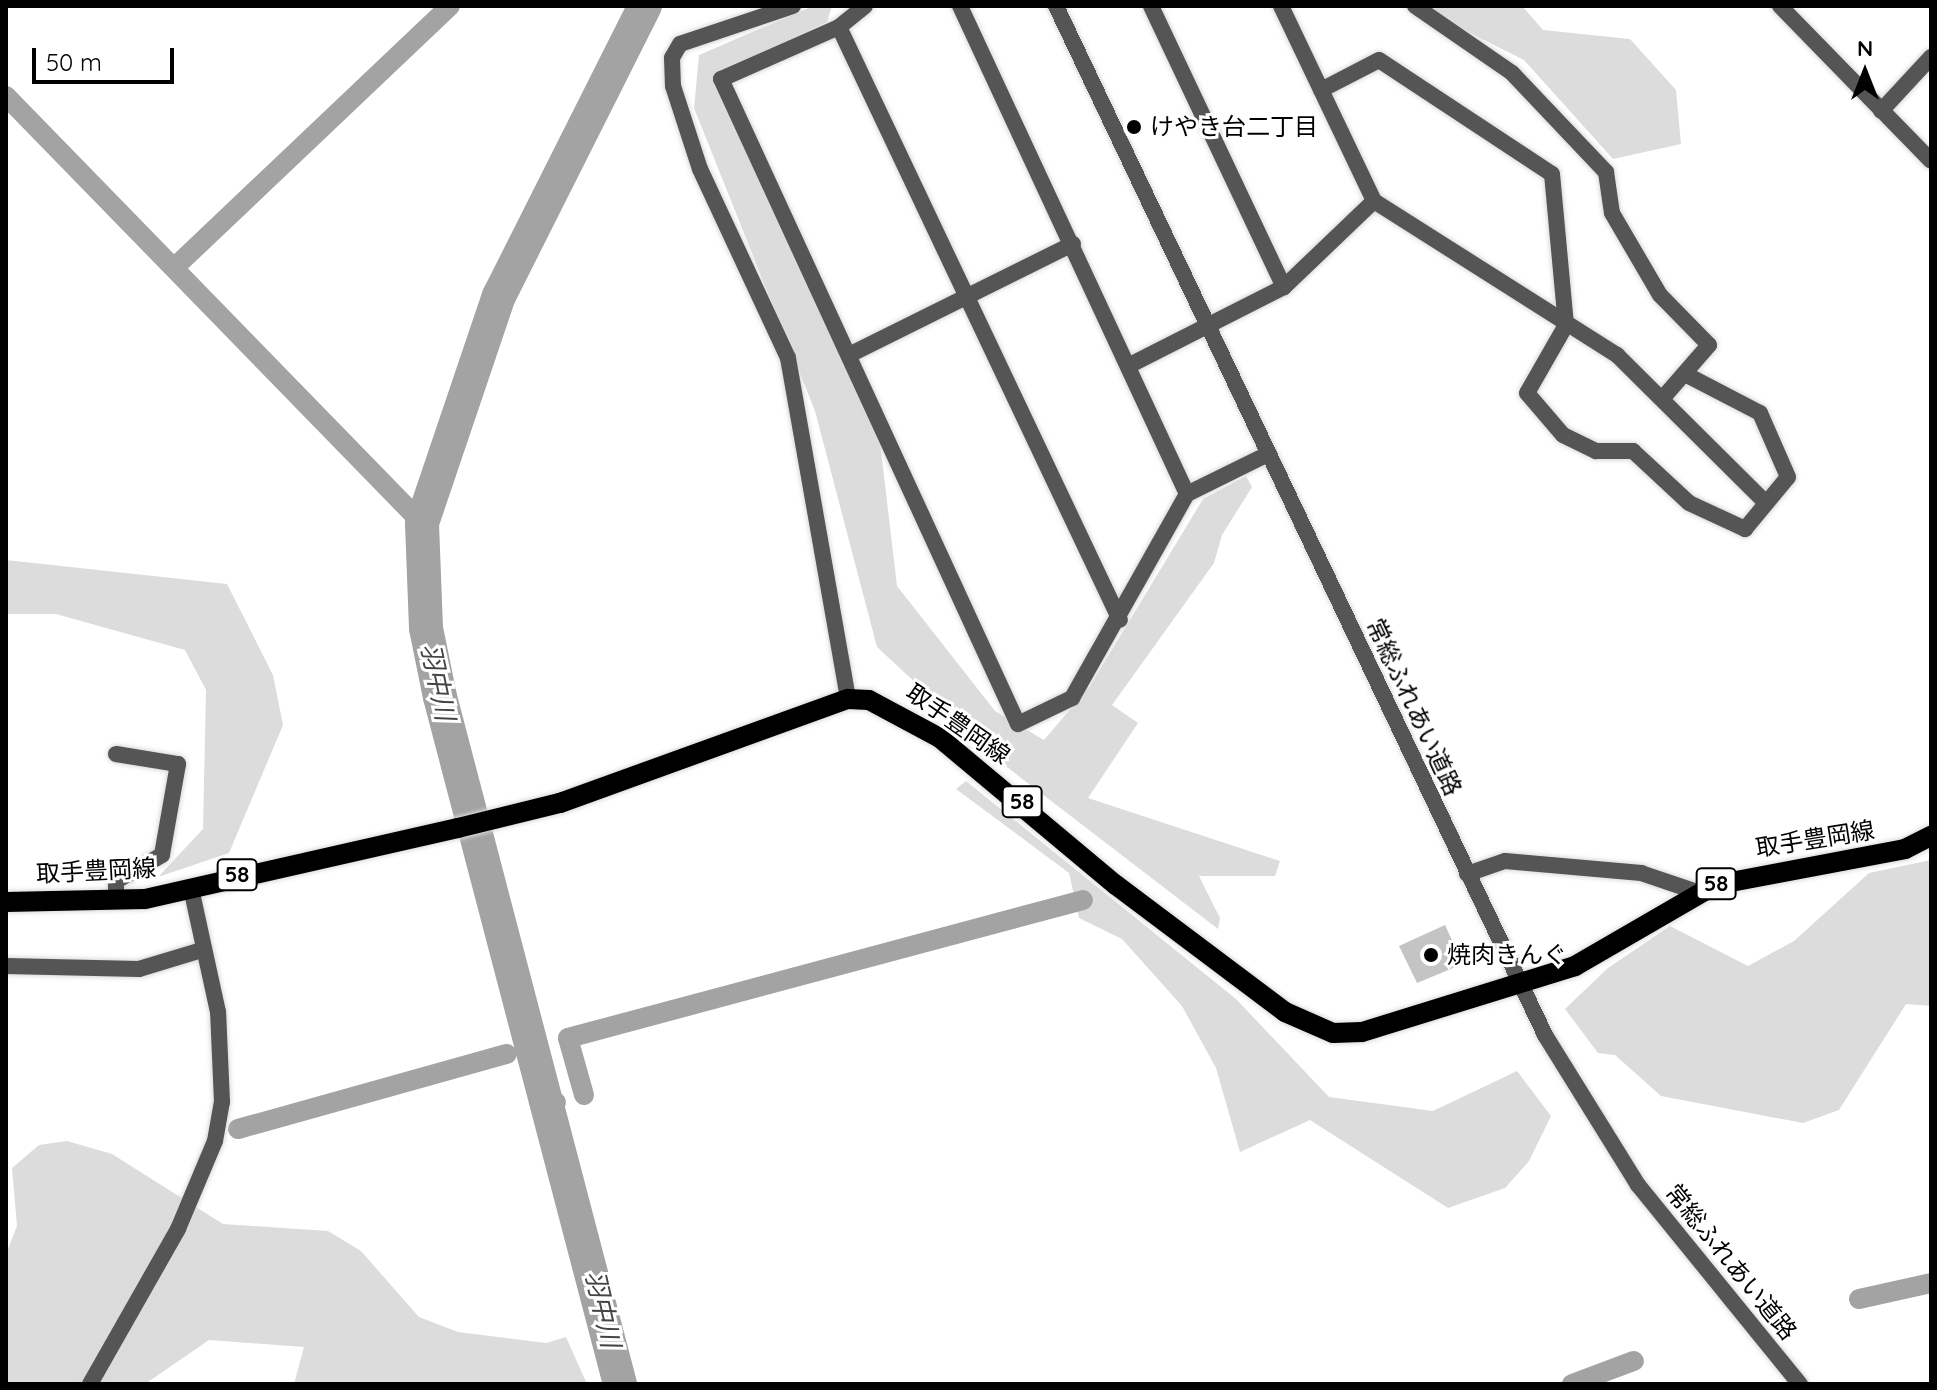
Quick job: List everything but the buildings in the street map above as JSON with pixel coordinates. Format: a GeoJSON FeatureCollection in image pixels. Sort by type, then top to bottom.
{"type":"FeatureCollection","features":[{"type":"Feature","properties":{"kind":"main road","name":"取手豊岡線"},"geometry":{"type":"LineString","coordinates":[[6,902],[116,900],[191,888],[492,820],[621,783],[848,699],[892,706],[940,738],[1116,885],[1305,1024],[1362,1032],[1520,988],[1575,966],[1700,893],[1762,872],[1905,849],[1931,836]]}},
{"type":"Feature","properties":{"kind":"street"},"geometry":{"type":"LineString","coordinates":[[793,6],[680,44],[672,58],[673,86],[700,169],[788,358],[848,699]]}},
{"type":"Feature","properties":{"kind":"street"},"geometry":{"type":"LineString","coordinates":[[865,6],[839,27],[721,79],[1018,724],[1072,698],[1120,620],[1187,494],[1268,454]]}},
{"type":"Feature","properties":{"kind":"street"},"geometry":{"type":"LineString","coordinates":[[960,6],[1187,494]]}},
{"type":"Feature","properties":{"kind":"street","name":"常総ふれあい道路"},"geometry":{"type":"LineString","coordinates":[[1056,6],[1520,988],[1638,1185],[1800,1384]]}},
{"type":"Feature","properties":{"kind":"street"},"geometry":{"type":"LineString","coordinates":[[1151,6],[1284,287]]}},
{"type":"Feature","properties":{"kind":"street"},"geometry":{"type":"LineString","coordinates":[[1281,6],[1374,201],[1617,355],[1766,503]]}},
{"type":"Feature","properties":{"kind":"street"},"geometry":{"type":"LineString","coordinates":[[1415,6],[1512,73],[1606,172],[1612,213],[1660,295],[1709,345],[1689,376],[1663,398]]}},
{"type":"Feature","properties":{"kind":"street"},"geometry":{"type":"LineString","coordinates":[[1780,6],[1931,161]]}},
{"type":"Feature","properties":{"kind":"street"},"geometry":{"type":"LineString","coordinates":[[839,27],[1120,620]]}},
{"type":"Feature","properties":{"kind":"street"},"geometry":{"type":"LineString","coordinates":[[1881,111],[1931,57]]}},
{"type":"Feature","properties":{"kind":"street"},"geometry":{"type":"LineString","coordinates":[[1321,90],[1379,60],[1552,174],[1566,325],[1527,393],[1563,435],[1596,451],[1633,451],[1689,503],[1745,529],[1788,477],[1760,413],[1689,376]]}},
{"type":"Feature","properties":{"kind":"street"},"geometry":{"type":"LineString","coordinates":[[1128,366],[1284,287],[1374,201]]}},
{"type":"Feature","properties":{"kind":"street"},"geometry":{"type":"LineString","coordinates":[[849,355],[1073,244]]}},
{"type":"Feature","properties":{"kind":"street"},"geometry":{"type":"LineString","coordinates":[[116,754],[178,764],[162,855],[116,881],[116,900]]}},
{"type":"Feature","properties":{"kind":"street"},"geometry":{"type":"LineString","coordinates":[[1467,874],[1505,861],[1641,873],[1700,893]]}},
{"type":"Feature","properties":{"kind":"street"},"geometry":{"type":"LineString","coordinates":[[90,1384],[182,1221],[215,1141],[220,1027],[191,888]]}},
{"type":"Feature","properties":{"kind":"street"},"geometry":{"type":"LineString","coordinates":[[6,966],[139,969],[202,950]]}},
{"type":"Feature","properties":{"kind":"shaded area"},"geometry":{"type":"Polygon","coordinates":[[[813,6],[832,6],[827,22],[714,75],[880,442],[897,586],[995,711],[1044,740],[1090,686],[1203,499],[1246,476],[1252,487],[1222,535],[1214,563],[1112,705],[1138,723],[1088,798],[1280,861],[1275,876],[1199,876],[1220,918],[1218,929],[1003,764],[877,647],[815,411],[694,108],[699,55],[813,6]]]}},
{"type":"Feature","properties":{"kind":"shaded area"},"geometry":{"type":"Polygon","coordinates":[[[1416,6],[1522,6],[1543,30],[1630,39],[1676,90],[1681,144],[1613,159],[1524,60],[1416,6]]]}},
{"type":"Feature","properties":{"kind":"shaded area"},"geometry":{"type":"Polygon","coordinates":[[[6,560],[227,584],[273,675],[283,725],[229,853],[158,877],[203,829],[206,690],[185,650],[56,614],[6,614],[6,560]]]}},
{"type":"Feature","properties":{"kind":"shaded area"},"geometry":{"type":"Polygon","coordinates":[[[966,781],[1236,999],[1329,1097],[1433,1111],[1517,1071],[1551,1116],[1529,1161],[1505,1188],[1448,1208],[1310,1120],[1240,1152],[1216,1068],[1182,1006],[1122,939],[1079,918],[1069,873],[956,789],[966,781]]]}},
{"type":"Feature","properties":{"kind":"shaded area"},"geometry":{"type":"Polygon","coordinates":[[[1931,860],[1931,1006],[1906,1004],[1839,1110],[1803,1123],[1661,1096],[1615,1055],[1598,1053],[1565,1009],[1608,968],[1670,926],[1748,966],[1794,941],[1869,873],[1931,860]]]}},
{"type":"Feature","properties":{"kind":"shaded area"},"geometry":{"type":"Polygon","coordinates":[[[67,1141],[112,1154],[223,1224],[328,1231],[361,1251],[419,1317],[458,1332],[546,1343],[566,1337],[587,1384],[294,1384],[304,1347],[209,1340],[145,1384],[6,1384],[6,1254],[17,1226],[12,1168],[39,1145],[67,1141]]]}},
{"type":"Feature","properties":{"kind":"waterway"},"geometry":{"type":"LineString","coordinates":[[175,267],[450,6]]}},
{"type":"Feature","properties":{"kind":"waterway","name":"羽中川"},"geometry":{"type":"LineString","coordinates":[[620,1384],[440,697],[426,628],[422,523],[499,296],[645,6]]}},
{"type":"Feature","properties":{"kind":"waterway"},"geometry":{"type":"LineString","coordinates":[[6,96],[422,523]]}},
{"type":"Feature","properties":{"kind":"waterway"},"geometry":{"type":"LineString","coordinates":[[584,1095],[568,1038],[1083,900]]}},
{"type":"Feature","properties":{"kind":"waterway"},"geometry":{"type":"LineString","coordinates":[[238,1129],[507,1054]]}},
{"type":"Feature","properties":{"kind":"waterway"},"geometry":{"type":"LineString","coordinates":[[548,1103],[556,1102]]}},
{"type":"Feature","properties":{"kind":"waterway"},"geometry":{"type":"LineString","coordinates":[[1859,1299],[1931,1283]]}},
{"type":"Feature","properties":{"kind":"waterway"},"geometry":{"type":"LineString","coordinates":[[1572,1384],[1634,1361]]}},
{"type":"Feature","properties":{"kind":"place","name":"けやき台二丁目"},"geometry":{"type":"Point","coordinates":[1134,127]}},
{"type":"Feature","properties":{"kind":"place","name":"焼肉きんぐ"},"geometry":{"type":"Point","coordinates":[1431,955]}}]}
